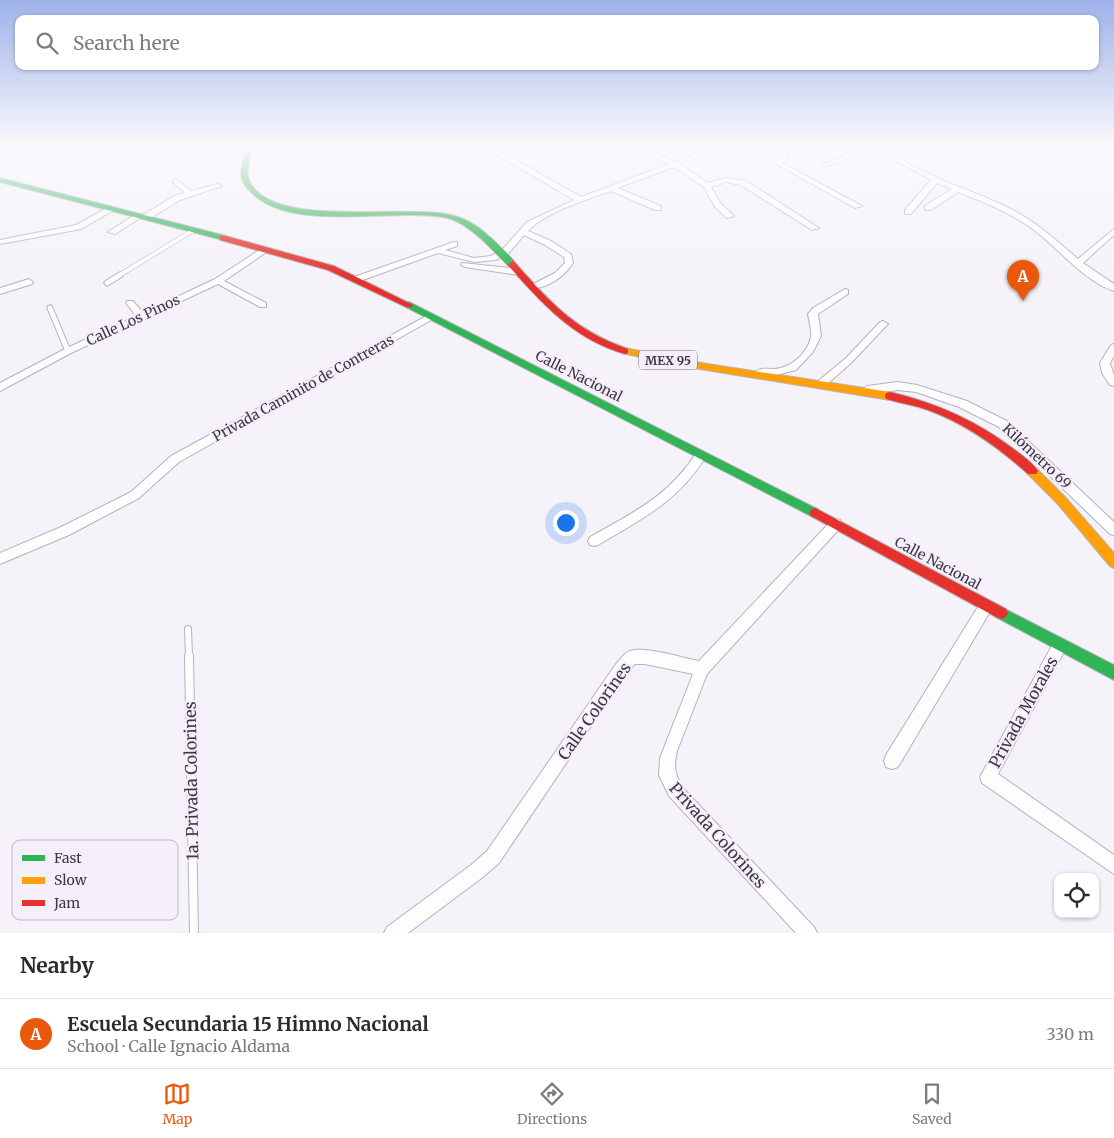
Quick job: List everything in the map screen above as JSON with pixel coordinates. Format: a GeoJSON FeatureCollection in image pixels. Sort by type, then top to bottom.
{"type":"FeatureCollection","features":[{"type":"Feature","properties":{"kind":"street","name":"Calle Nacional"},"geometry":{"type":"LineString","coordinates":[[37,190],[331,268],[357,279],[836,524],[1114,673]]}},
{"type":"Feature","properties":{"kind":"street"},"geometry":{"type":"LineString","coordinates":[[185,190],[190,194]]}},
{"type":"Feature","properties":{"kind":"street"},"geometry":{"type":"LineString","coordinates":[[112,232],[169,202],[206,190]]}},
{"type":"Feature","properties":{"kind":"street","name":"MEX 95"},"geometry":{"type":"LineString","coordinates":[[251,190],[259,198],[270,204],[304,213],[423,213],[447,216],[463,222],[490,241],[533,286],[559,317],[578,331],[599,342],[630,353],[821,384],[913,400],[930,405],[965,421],[988,435],[1030,468],[1053,491],[1114,562]]}},
{"type":"Feature","properties":{"kind":"street"},"geometry":{"type":"LineString","coordinates":[[562,190],[580,200]]}},
{"type":"Feature","properties":{"kind":"street"},"geometry":{"type":"LineString","coordinates":[[437,250],[474,260],[486,260],[505,252],[530,224],[546,215],[606,190]]}},
{"type":"Feature","properties":{"kind":"street"},"geometry":{"type":"LineString","coordinates":[[614,190],[658,208]]}},
{"type":"Feature","properties":{"kind":"street"},"geometry":{"type":"LineString","coordinates":[[709,190],[718,205],[730,216]]}},
{"type":"Feature","properties":{"kind":"street"},"geometry":{"type":"LineString","coordinates":[[753,190],[815,228]]}},
{"type":"Feature","properties":{"kind":"street"},"geometry":{"type":"LineString","coordinates":[[827,190],[858,206]]}},
{"type":"Feature","properties":{"kind":"street"},"geometry":{"type":"LineString","coordinates":[[908,212],[927,190]]}},
{"type":"Feature","properties":{"kind":"street"},"geometry":{"type":"LineString","coordinates":[[928,208],[955,190]]}},
{"type":"Feature","properties":{"kind":"street"},"geometry":{"type":"LineString","coordinates":[[957,190],[1024,220],[1094,276],[1114,288]]}},
{"type":"Feature","properties":{"kind":"street"},"geometry":{"type":"LineString","coordinates":[[0,242],[78,226],[112,209]]}},
{"type":"Feature","properties":{"kind":"street"},"geometry":{"type":"LineString","coordinates":[[522,231],[568,256],[569,263],[564,270],[557,276],[533,286]]}},
{"type":"Feature","properties":{"kind":"street"},"geometry":{"type":"LineString","coordinates":[[1078,262],[1114,231]]}},
{"type":"Feature","properties":{"kind":"street"},"geometry":{"type":"LineString","coordinates":[[357,279],[454,244]]}},
{"type":"Feature","properties":{"kind":"street","name":"Calle Los Pinos"},"geometry":{"type":"LineString","coordinates":[[0,387],[68,351],[218,280],[264,251]]}},
{"type":"Feature","properties":{"kind":"street"},"geometry":{"type":"LineString","coordinates":[[424,255],[476,268],[519,272]]}},
{"type":"Feature","properties":{"kind":"street"},"geometry":{"type":"LineString","coordinates":[[218,280],[263,305]]}},
{"type":"Feature","properties":{"kind":"street"},"geometry":{"type":"LineString","coordinates":[[0,291],[30,282]]}},
{"type":"Feature","properties":{"kind":"street"},"geometry":{"type":"LineString","coordinates":[[740,372],[776,372],[793,368],[814,343],[816,336],[813,314],[816,310],[845,292]]}},
{"type":"Feature","properties":{"kind":"street"},"geometry":{"type":"LineString","coordinates":[[130,302],[141,316]]}},
{"type":"Feature","properties":{"kind":"street","name":"Privada Caminito de Contreras"},"geometry":{"type":"LineString","coordinates":[[0,558],[65,531],[135,495],[175,459],[430,317]]}},
{"type":"Feature","properties":{"kind":"street"},"geometry":{"type":"LineString","coordinates":[[821,384],[849,360],[883,324]]}},
{"type":"Feature","properties":{"kind":"street"},"geometry":{"type":"LineString","coordinates":[[1114,347],[1105,363],[1107,373],[1114,383]]}},
{"type":"Feature","properties":{"kind":"street","name":"Kilómetro 69"},"geometry":{"type":"LineString","coordinates":[[861,391],[898,386],[917,389],[942,395],[983,412],[1004,424],[1112,525]]}},
{"type":"Feature","properties":{"kind":"street"},"geometry":{"type":"LineString","coordinates":[[594,541],[658,502],[677,487],[688,476],[701,455]]}},
{"type":"Feature","properties":{"kind":"street"},"geometry":{"type":"LineString","coordinates":[[702,669],[836,524]]}},
{"type":"Feature","properties":{"kind":"street"},"geometry":{"type":"LineString","coordinates":[[892,761],[986,606]]}},
{"type":"Feature","properties":{"kind":"street","name":"Privada Morales"},"geometry":{"type":"LineString","coordinates":[[1060,645],[988,777],[1114,864]]}},
{"type":"Feature","properties":{"kind":"street","name":"Calle Colorines"},"geometry":{"type":"LineString","coordinates":[[393,933],[493,857],[621,669],[632,657],[645,656],[702,669]]}},
{"type":"Feature","properties":{"kind":"street","name":"Privada Colorines"},"geometry":{"type":"LineString","coordinates":[[702,669],[669,751],[666,777],[679,796],[808,933]]}},
{"type":"Feature","properties":{"kind":"lane"},"geometry":{"type":"LineString","coordinates":[[107,283],[192,231]]}},
{"type":"Feature","properties":{"kind":"lane"},"geometry":{"type":"LineString","coordinates":[[50,308],[68,351]]}},
{"type":"Feature","properties":{"kind":"lane","name":"1a. Privada Colorines"},"geometry":{"type":"LineString","coordinates":[[188,629],[194,933]]}},
{"type":"Feature","properties":{"kind":"traffic: fast"},"geometry":{"type":"LineString","coordinates":[[37,190],[223,238]]}},
{"type":"Feature","properties":{"kind":"traffic: fast"},"geometry":{"type":"LineString","coordinates":[[253,190],[261,198],[282,207],[309,212],[447,216],[475,229],[489,241]]}},
{"type":"Feature","properties":{"kind":"traffic: fast"},"geometry":{"type":"LineString","coordinates":[[489,241],[508,260]]}},
{"type":"Feature","properties":{"kind":"traffic: fast"},"geometry":{"type":"LineString","coordinates":[[409,305],[815,513]]}},
{"type":"Feature","properties":{"kind":"traffic: fast"},"geometry":{"type":"LineString","coordinates":[[1001,613],[1114,673]]}},
{"type":"Feature","properties":{"kind":"traffic: slow"},"geometry":{"type":"LineString","coordinates":[[625,351],[688,364],[890,396]]}},
{"type":"Feature","properties":{"kind":"traffic: slow"},"geometry":{"type":"LineString","coordinates":[[1032,471],[1061,500],[1114,562]]}},
{"type":"Feature","properties":{"kind":"traffic: jam"},"geometry":{"type":"LineString","coordinates":[[223,238],[331,268],[409,305]]}},
{"type":"Feature","properties":{"kind":"traffic: jam"},"geometry":{"type":"LineString","coordinates":[[508,260],[547,303],[573,326],[588,336],[625,351]]}},
{"type":"Feature","properties":{"kind":"traffic: jam"},"geometry":{"type":"LineString","coordinates":[[890,396],[930,407],[967,423],[984,433],[1032,471]]}},
{"type":"Feature","properties":{"kind":"traffic: jam"},"geometry":{"type":"LineString","coordinates":[[815,513],[1001,613]]}},
{"type":"Feature","properties":{"kind":"place","name":"Escuela Secundaria 15 Himno Nacional"},"geometry":{"type":"Point","coordinates":[1023,301]}}]}
